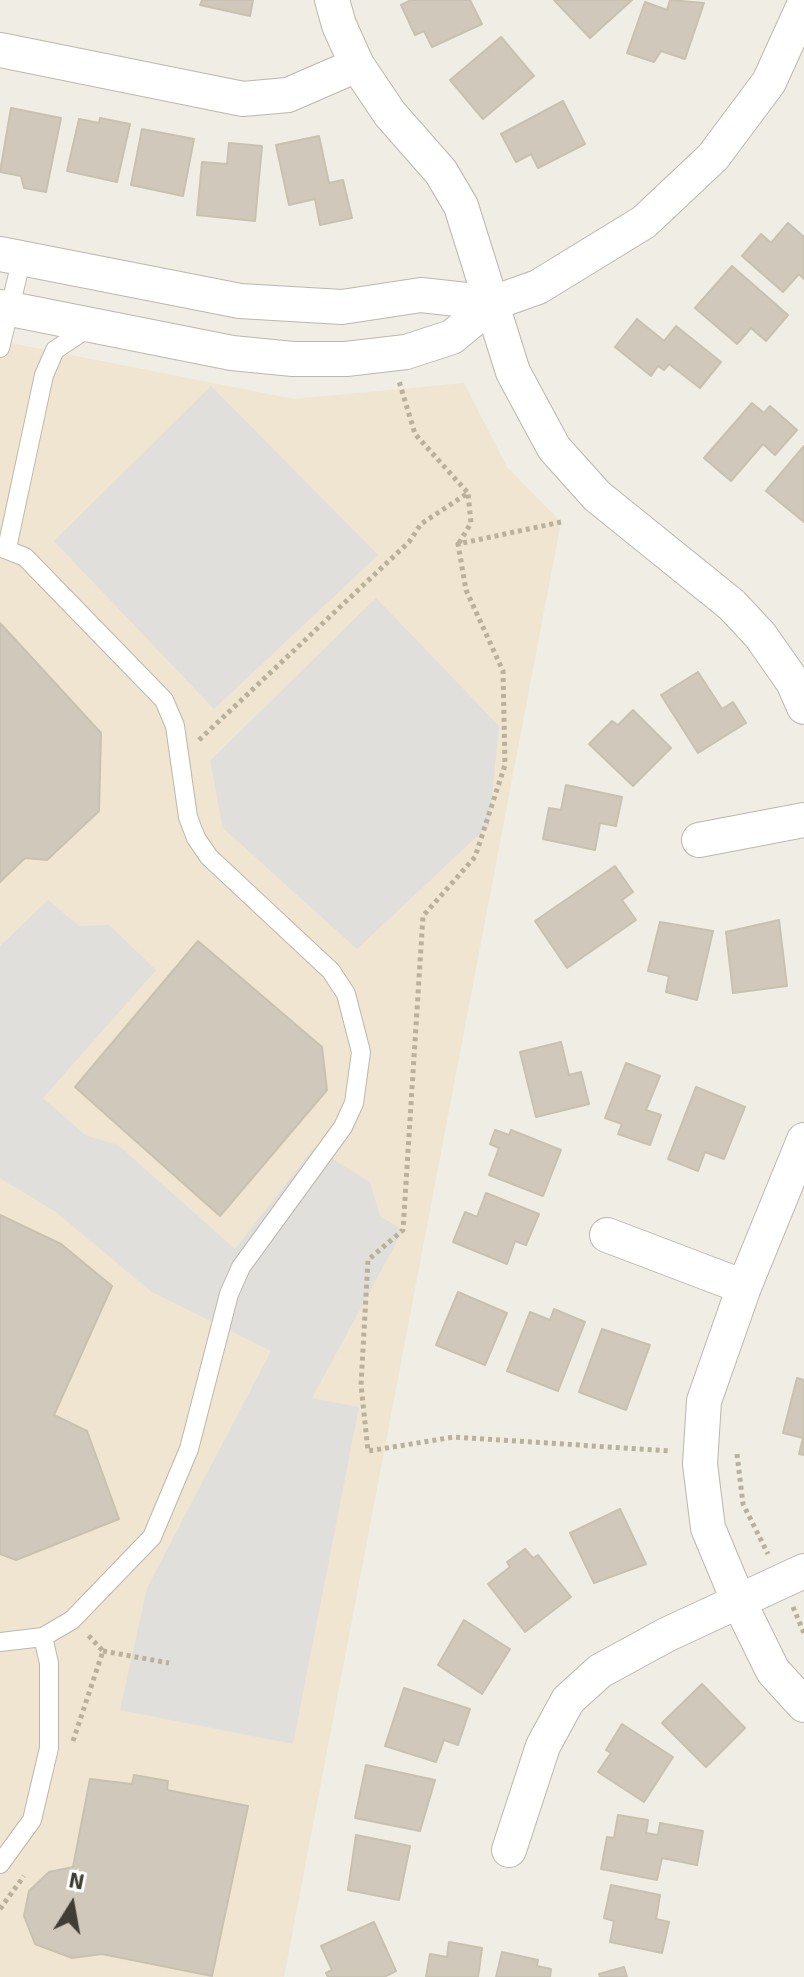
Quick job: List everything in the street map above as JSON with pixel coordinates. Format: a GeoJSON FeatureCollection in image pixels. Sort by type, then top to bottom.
{"type":"FeatureCollection","features":[{"type":"Feature","properties":{"kind":"street"},"geometry":{"type":"LineString","coordinates":[[332,0],[339,25],[357,65],[390,114],[441,172],[461,206],[513,372],[554,448],[597,496],[732,605],[760,635],[793,682],[804,707]]}},
{"type":"Feature","properties":{"kind":"street"},"geometry":{"type":"LineString","coordinates":[[4,308],[232,353],[320,359],[390,353],[452,337],[493,303],[538,287],[644,222],[713,157],[769,82],[804,5]]}},
{"type":"Feature","properties":{"kind":"street"},"geometry":{"type":"LineString","coordinates":[[0,50],[243,99],[288,95],[357,65]]}},
{"type":"Feature","properties":{"kind":"street"},"geometry":{"type":"LineString","coordinates":[[11,256],[254,303],[342,307],[421,295],[493,303]]}},
{"type":"Feature","properties":{"kind":"street"},"geometry":{"type":"LineString","coordinates":[[699,840],[804,820]]}},
{"type":"Feature","properties":{"kind":"street"},"geometry":{"type":"LineString","coordinates":[[804,1140],[744,1287],[704,1401],[700,1464],[708,1528],[738,1600],[773,1671],[804,1705]]}},
{"type":"Feature","properties":{"kind":"street"},"geometry":{"type":"LineString","coordinates":[[607,1235],[744,1287]]}},
{"type":"Feature","properties":{"kind":"street"},"geometry":{"type":"LineString","coordinates":[[509,1850],[543,1746],[568,1700],[600,1671],[738,1600],[793,1576]]}},
{"type":"Feature","properties":{"kind":"lane"},"geometry":{"type":"LineString","coordinates":[[0,348],[11,256]]}},
{"type":"Feature","properties":{"kind":"lane"},"geometry":{"type":"LineString","coordinates":[[0,1642],[43,1637],[72,1620],[152,1537],[189,1449],[229,1294],[241,1267],[343,1127],[354,1103],[361,1052],[346,994],[309,948],[209,857],[188,817],[175,726],[164,700],[25,557],[4,548],[44,375],[55,350],[91,326]]}},
{"type":"Feature","properties":{"kind":"lane"},"geometry":{"type":"LineString","coordinates":[[0,1864],[32,1820],[49,1748],[49,1663],[43,1637]]}},
{"type":"Feature","properties":{"kind":"path"},"geometry":{"type":"LineString","coordinates":[[390,353],[415,434],[468,493],[471,523],[458,544],[466,590],[503,671],[505,765],[475,857],[423,916],[403,1230],[368,1260],[361,1385],[368,1451],[454,1437],[676,1451]]}},
{"type":"Feature","properties":{"kind":"path"},"geometry":{"type":"LineString","coordinates":[[180,758],[409,542],[421,524],[468,493]]}},
{"type":"Feature","properties":{"kind":"path"},"geometry":{"type":"LineString","coordinates":[[458,544],[561,522]]}},
{"type":"Feature","properties":{"kind":"path"},"geometry":{"type":"LineString","coordinates":[[737,1454],[743,1504],[793,1576],[804,1633]]}},
{"type":"Feature","properties":{"kind":"path"},"geometry":{"type":"LineString","coordinates":[[103,1651],[169,1663]]}},
{"type":"Feature","properties":{"kind":"shaded area"},"geometry":{"type":"Polygon","coordinates":[[[0,341],[294,399],[464,383],[507,467],[561,522],[284,1977],[0,1977],[0,341]]]}},
{"type":"Feature","properties":{"kind":"shaded area"},"geometry":{"type":"Polygon","coordinates":[[[211,386],[378,555],[214,709],[54,541],[211,386]]]}},
{"type":"Feature","properties":{"kind":"shaded area"},"geometry":{"type":"Polygon","coordinates":[[[376,598],[499,726],[489,825],[357,949],[223,828],[210,761],[376,598]]]}},
{"type":"Feature","properties":{"kind":"shaded area"},"geometry":{"type":"Polygon","coordinates":[[[48,900],[79,926],[109,925],[156,970],[43,1098],[85,1135],[118,1145],[235,1249],[314,1148],[370,1182],[380,1216],[403,1230],[312,1398],[359,1407],[293,1744],[120,1710],[147,1588],[271,1351],[152,1292],[56,1212],[0,1178],[0,946],[48,900]]]}},
{"type":"Feature","properties":{"kind":"building"},"geometry":{"type":"Polygon","coordinates":[[[202,0],[253,0],[250,16],[200,5],[202,0]]]}},
{"type":"Feature","properties":{"kind":"building"},"geometry":{"type":"Polygon","coordinates":[[[411,0],[470,0],[482,24],[432,47],[424,31],[415,35],[401,5],[411,0]]]}},
{"type":"Feature","properties":{"kind":"building"},"geometry":{"type":"Polygon","coordinates":[[[554,0],[632,0],[590,38],[554,0]]]}},
{"type":"Feature","properties":{"kind":"building"},"geometry":{"type":"Polygon","coordinates":[[[670,0],[704,3],[685,59],[661,51],[654,62],[627,53],[645,2],[667,10],[670,0]]]}},
{"type":"Feature","properties":{"kind":"building"},"geometry":{"type":"Polygon","coordinates":[[[501,37],[534,76],[483,119],[450,80],[501,37]]]}},
{"type":"Feature","properties":{"kind":"building"},"geometry":{"type":"Polygon","coordinates":[[[563,101],[585,144],[538,168],[531,154],[516,162],[501,134],[563,101]]]}},
{"type":"Feature","properties":{"kind":"building"},"geometry":{"type":"Polygon","coordinates":[[[11,108],[61,118],[46,192],[24,188],[21,176],[0,172],[11,108]]]}},
{"type":"Feature","properties":{"kind":"building"},"geometry":{"type":"Polygon","coordinates":[[[100,118],[130,124],[117,182],[67,171],[79,119],[99,123],[100,118]]]}},
{"type":"Feature","properties":{"kind":"building"},"geometry":{"type":"Polygon","coordinates":[[[142,129],[194,139],[183,196],[131,185],[142,129]]]}},
{"type":"Feature","properties":{"kind":"building"},"geometry":{"type":"Polygon","coordinates":[[[319,136],[329,183],[343,180],[352,218],[320,225],[315,199],[289,205],[276,145],[319,136]]]}},
{"type":"Feature","properties":{"kind":"building"},"geometry":{"type":"Polygon","coordinates":[[[229,143],[262,146],[255,221],[197,215],[202,162],[227,164],[229,143]]]}},
{"type":"Feature","properties":{"kind":"building"},"geometry":{"type":"Polygon","coordinates":[[[788,223],[804,237],[804,279],[799,274],[783,292],[742,256],[761,234],[771,243],[788,223]]]}},
{"type":"Feature","properties":{"kind":"building"},"geometry":{"type":"Polygon","coordinates":[[[732,266],[788,315],[766,341],[751,328],[737,344],[695,308],[732,266]]]}},
{"type":"Feature","properties":{"kind":"building"},"geometry":{"type":"Polygon","coordinates":[[[637,319],[664,341],[676,326],[721,362],[700,388],[669,364],[664,370],[658,366],[651,376],[615,347],[637,319]]]}},
{"type":"Feature","properties":{"kind":"building"},"geometry":{"type":"Polygon","coordinates":[[[752,403],[764,413],[770,406],[797,430],[775,455],[763,444],[731,481],[704,458],[752,403]]]}},
{"type":"Feature","properties":{"kind":"building"},"geometry":{"type":"Polygon","coordinates":[[[804,446],[804,522],[766,491],[804,446]]]}},
{"type":"Feature","properties":{"kind":"building"},"geometry":{"type":"Polygon","coordinates":[[[0,623],[101,733],[99,811],[47,860],[25,858],[0,882],[0,623]]]}},
{"type":"Feature","properties":{"kind":"building"},"geometry":{"type":"Polygon","coordinates":[[[698,672],[722,709],[733,702],[746,723],[698,753],[661,695],[698,672]]]}},
{"type":"Feature","properties":{"kind":"building"},"geometry":{"type":"Polygon","coordinates":[[[633,710],[671,748],[633,786],[589,744],[612,721],[618,725],[633,710]]]}},
{"type":"Feature","properties":{"kind":"building"},"geometry":{"type":"Polygon","coordinates":[[[566,785],[622,797],[616,826],[600,823],[595,850],[543,839],[549,808],[561,810],[566,785]]]}},
{"type":"Feature","properties":{"kind":"building"},"geometry":{"type":"Polygon","coordinates":[[[615,866],[633,892],[622,900],[636,920],[567,968],[535,921],[615,866]]]}},
{"type":"Feature","properties":{"kind":"building"},"geometry":{"type":"Polygon","coordinates":[[[779,920],[787,986],[733,993],[726,932],[779,920]]]}},
{"type":"Feature","properties":{"kind":"building"},"geometry":{"type":"Polygon","coordinates":[[[660,922],[713,931],[697,1000],[666,992],[669,976],[648,971],[660,922]]]}},
{"type":"Feature","properties":{"kind":"building"},"geometry":{"type":"Polygon","coordinates":[[[198,941],[322,1047],[327,1090],[220,1216],[75,1087],[198,941]]]}},
{"type":"Feature","properties":{"kind":"building"},"geometry":{"type":"Polygon","coordinates":[[[561,1042],[569,1075],[581,1072],[589,1104],[536,1117],[520,1052],[561,1042]]]}},
{"type":"Feature","properties":{"kind":"building"},"geometry":{"type":"Polygon","coordinates":[[[626,1063],[660,1076],[646,1110],[661,1115],[650,1145],[618,1134],[622,1124],[605,1118],[626,1063]]]}},
{"type":"Feature","properties":{"kind":"building"},"geometry":{"type":"Polygon","coordinates":[[[696,1087],[745,1107],[724,1159],[705,1152],[698,1171],[668,1159],[696,1087]]]}},
{"type":"Feature","properties":{"kind":"building"},"geometry":{"type":"Polygon","coordinates":[[[495,1130],[509,1135],[511,1130],[561,1150],[543,1196],[489,1175],[499,1148],[490,1144],[495,1130]]]}},
{"type":"Feature","properties":{"kind":"building"},"geometry":{"type":"Polygon","coordinates":[[[486,1193],[539,1214],[526,1245],[515,1241],[507,1264],[453,1242],[465,1212],[477,1217],[486,1193]]]}},
{"type":"Feature","properties":{"kind":"building"},"geometry":{"type":"Polygon","coordinates":[[[0,1215],[61,1244],[112,1286],[54,1415],[87,1431],[119,1519],[16,1560],[0,1554],[0,1215]]]}},
{"type":"Feature","properties":{"kind":"building"},"geometry":{"type":"Polygon","coordinates":[[[458,1292],[507,1313],[485,1365],[436,1345],[458,1292]]]}},
{"type":"Feature","properties":{"kind":"building"},"geometry":{"type":"Polygon","coordinates":[[[554,1309],[585,1322],[558,1391],[507,1371],[530,1312],[550,1320],[554,1309]]]}},
{"type":"Feature","properties":{"kind":"building"},"geometry":{"type":"Polygon","coordinates":[[[602,1329],[650,1345],[626,1410],[579,1392],[602,1329]]]}},
{"type":"Feature","properties":{"kind":"building"},"geometry":{"type":"Polygon","coordinates":[[[797,1378],[804,1380],[804,1455],[799,1454],[803,1438],[783,1433],[797,1378]]]}},
{"type":"Feature","properties":{"kind":"building"},"geometry":{"type":"Polygon","coordinates":[[[620,1509],[646,1564],[594,1583],[570,1533],[620,1509]]]}},
{"type":"Feature","properties":{"kind":"building"},"geometry":{"type":"Polygon","coordinates":[[[525,1549],[533,1558],[538,1555],[571,1597],[525,1632],[488,1584],[510,1567],[507,1562],[525,1549]]]}},
{"type":"Feature","properties":{"kind":"building"},"geometry":{"type":"Polygon","coordinates":[[[464,1620],[510,1649],[482,1694],[438,1665],[464,1620]]]}},
{"type":"Feature","properties":{"kind":"building"},"geometry":{"type":"Polygon","coordinates":[[[702,1684],[745,1728],[706,1767],[662,1723],[702,1684]]]}},
{"type":"Feature","properties":{"kind":"building"},"geometry":{"type":"Polygon","coordinates":[[[404,1688],[470,1709],[458,1745],[444,1740],[436,1762],[385,1746],[404,1688]]]}},
{"type":"Feature","properties":{"kind":"building"},"geometry":{"type":"Polygon","coordinates":[[[622,1724],[673,1757],[644,1802],[598,1772],[611,1753],[606,1750],[622,1724]]]}},
{"type":"Feature","properties":{"kind":"building"},"geometry":{"type":"Polygon","coordinates":[[[366,1765],[435,1780],[420,1831],[355,1818],[366,1765]]]}},
{"type":"Feature","properties":{"kind":"building"},"geometry":{"type":"Polygon","coordinates":[[[134,1775],[168,1781],[167,1790],[248,1806],[212,1976],[102,1954],[72,1958],[35,1944],[24,1916],[29,1891],[49,1872],[73,1867],[90,1779],[132,1784],[134,1775]]]}},
{"type":"Feature","properties":{"kind":"building"},"geometry":{"type":"Polygon","coordinates":[[[618,1815],[648,1820],[646,1833],[658,1835],[660,1823],[703,1831],[697,1865],[662,1858],[657,1880],[601,1869],[607,1837],[614,1838],[618,1815]]]}},
{"type":"Feature","properties":{"kind":"building"},"geometry":{"type":"Polygon","coordinates":[[[356,1835],[410,1846],[399,1900],[348,1890],[356,1835]]]}},
{"type":"Feature","properties":{"kind":"building"},"geometry":{"type":"Polygon","coordinates":[[[611,1885],[660,1895],[656,1919],[669,1922],[662,1953],[610,1942],[614,1921],[604,1918],[611,1885]]]}},
{"type":"Feature","properties":{"kind":"building"},"geometry":{"type":"Polygon","coordinates":[[[374,1922],[396,1971],[384,1977],[328,1977],[326,1973],[332,1970],[321,1946],[374,1922]]]}},
{"type":"Feature","properties":{"kind":"building"},"geometry":{"type":"Polygon","coordinates":[[[449,1942],[482,1948],[478,1977],[426,1977],[430,1954],[447,1957],[449,1942]]]}},
{"type":"Feature","properties":{"kind":"building"},"geometry":{"type":"Polygon","coordinates":[[[502,1952],[538,1960],[537,1966],[551,1969],[550,1977],[496,1977],[502,1952]]]}},
{"type":"Feature","properties":{"kind":"building"},"geometry":{"type":"Polygon","coordinates":[[[624,1967],[627,1977],[600,1977],[599,1974],[624,1967]]]}}]}
